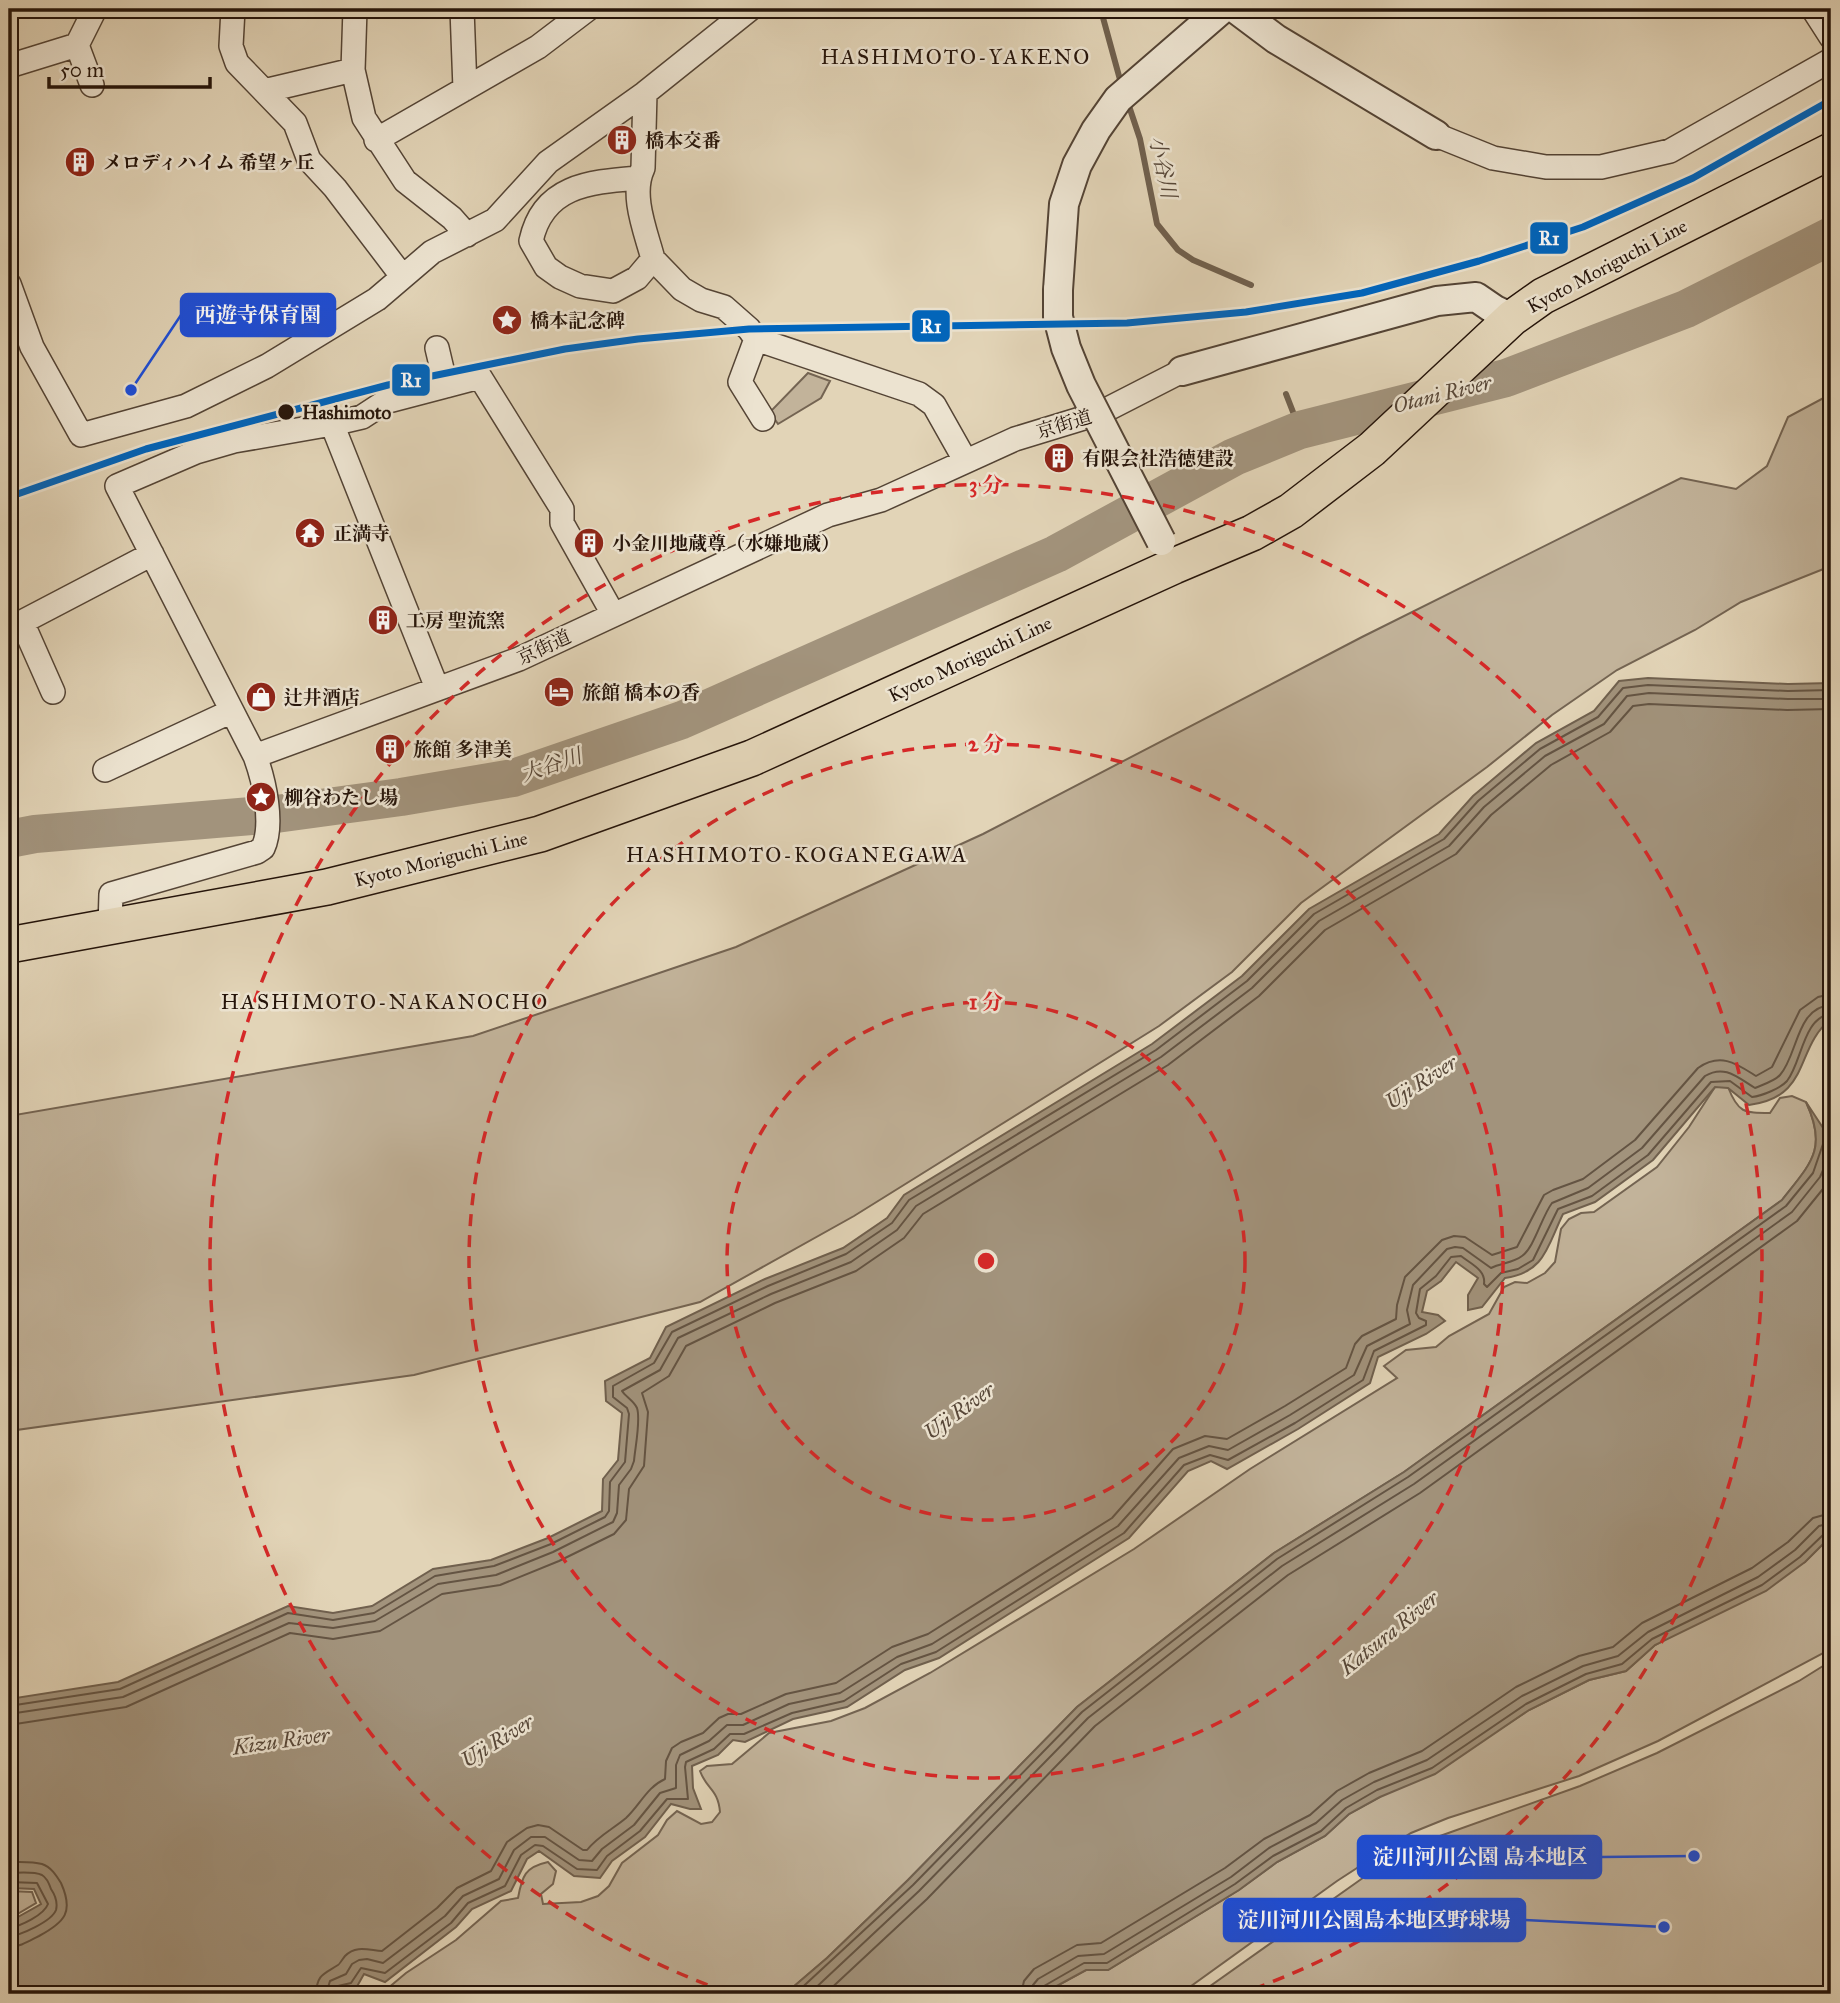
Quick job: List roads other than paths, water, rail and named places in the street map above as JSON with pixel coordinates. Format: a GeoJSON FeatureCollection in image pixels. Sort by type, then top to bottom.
{"type":"FeatureCollection","features":[{"type":"Feature","properties":{"kind":"main road","name":"Kyoto Moriguchi Line"},"geometry":{"type":"LineString","coordinates":[[9,945],[327,887],[540,834],[752,758],[1167,554],[1252,533],[1291,511],[1351,467],[1512,317],[1543,296],[1831,151]]}},
{"type":"Feature","properties":{"kind":"street"},"geometry":{"type":"LineString","coordinates":[[9,66],[77,45],[95,9]]}},
{"type":"Feature","properties":{"kind":"street"},"geometry":{"type":"LineString","coordinates":[[233,9],[231,46],[237,63],[295,123],[309,160],[335,188],[402,276]]}},
{"type":"Feature","properties":{"kind":"street"},"geometry":{"type":"LineString","coordinates":[[355,9],[353,70],[364,118],[405,181],[452,218],[467,235]]}},
{"type":"Feature","properties":{"kind":"street"},"geometry":{"type":"LineString","coordinates":[[462,9],[465,89]]}},
{"type":"Feature","properties":{"kind":"street"},"geometry":{"type":"LineString","coordinates":[[376,140],[538,47],[588,9]]}},
{"type":"Feature","properties":{"kind":"street"},"geometry":{"type":"LineString","coordinates":[[9,284],[32,347],[81,435],[186,406],[267,366],[377,299],[432,252],[495,220],[548,162],[645,93],[750,9]]}},
{"type":"Feature","properties":{"kind":"street"},"geometry":{"type":"LineString","coordinates":[[1167,554],[1081,385],[1066,348],[1058,317],[1064,204],[1077,165],[1096,130],[1118,99],[1222,9]]}},
{"type":"Feature","properties":{"kind":"street"},"geometry":{"type":"LineString","coordinates":[[1236,9],[1276,39],[1436,135],[1493,158],[1546,167],[1601,167],[1670,151],[1831,60]]}},
{"type":"Feature","properties":{"kind":"street"},"geometry":{"type":"LineString","coordinates":[[1813,9],[1831,37]]}},
{"type":"Feature","properties":{"kind":"street"},"geometry":{"type":"LineString","coordinates":[[77,45],[92,85]]}},
{"type":"Feature","properties":{"kind":"street"},"geometry":{"type":"LineString","coordinates":[[264,91],[353,70]]}},
{"type":"Feature","properties":{"kind":"street"},"geometry":{"type":"LineString","coordinates":[[645,93],[643,168],[638,178],[639,202],[653,259],[682,289],[701,300],[724,307],[749,329],[756,339],[919,394],[934,405],[965,460]]}},
{"type":"Feature","properties":{"kind":"street"},"geometry":{"type":"LineString","coordinates":[[638,178],[593,182],[564,192],[534,225],[531,242],[547,267],[560,277],[579,286],[613,291],[637,278],[653,259]]}},
{"type":"Feature","properties":{"kind":"street"},"geometry":{"type":"LineString","coordinates":[[1181,371],[1437,301],[1476,297],[1495,310],[1512,317]]}},
{"type":"Feature","properties":{"kind":"street"},"geometry":{"type":"LineString","coordinates":[[756,339],[740,382],[763,419]]}},
{"type":"Feature","properties":{"kind":"street"},"geometry":{"type":"LineString","coordinates":[[438,348],[446,386]]}},
{"type":"Feature","properties":{"kind":"street","name":"京街道"},"geometry":{"type":"LineString","coordinates":[[255,756],[519,659],[828,515],[881,500],[1015,439],[1100,413],[1181,371]]}},
{"type":"Feature","properties":{"kind":"street"},"geometry":{"type":"LineString","coordinates":[[110,927],[111,894],[257,852],[264,848],[267,833],[266,797],[255,756],[117,486],[209,448],[362,417],[385,402],[480,377],[562,509],[562,523],[613,614]]}},
{"type":"Feature","properties":{"kind":"street"},"geometry":{"type":"LineString","coordinates":[[332,424],[437,688]]}},
{"type":"Feature","properties":{"kind":"street"},"geometry":{"type":"LineString","coordinates":[[53,692],[15,624],[152,554]]}},
{"type":"Feature","properties":{"kind":"street"},"geometry":{"type":"LineString","coordinates":[[105,770],[232,711]]}},
{"type":"Feature","properties":{"kind":"water"},"geometry":{"type":"Polygon","coordinates":[[[1648,678],[1788,684],[1831,683],[1831,1019],[1819,1031],[1793,1082],[1783,1092],[1769,1100],[1749,1105],[1728,1088],[1715,1087],[1653,1160],[1595,1202],[1563,1214],[1537,1264],[1518,1275],[1505,1278],[1482,1307],[1468,1310],[1468,1295],[1478,1278],[1456,1262],[1441,1281],[1427,1291],[1422,1312],[1438,1315],[1445,1321],[1426,1334],[1378,1357],[1370,1383],[1298,1429],[1227,1469],[1211,1461],[1188,1471],[1129,1538],[939,1658],[905,1670],[847,1707],[793,1719],[745,1742],[733,1740],[718,1755],[692,1766],[693,1788],[701,1809],[671,1804],[645,1837],[612,1861],[600,1878],[574,1876],[539,1851],[527,1859],[511,1891],[472,1909],[456,1927],[385,1982],[364,1974],[355,1990],[309,1994],[9,1994],[9,1922],[41,1904],[34,1889],[9,1888],[9,1699],[118,1682],[288,1606],[333,1613],[372,1606],[433,1569],[491,1560],[548,1538],[602,1511],[603,1479],[618,1460],[622,1413],[606,1401],[605,1381],[650,1358],[666,1327],[765,1279],[843,1248],[887,1218],[904,1195],[1152,1044],[1242,976],[1309,909],[1439,834],[1473,796],[1536,743],[1594,711],[1619,681],[1648,678]]]}},
{"type":"Feature","properties":{"kind":"water","name":"Katsura River"},"geometry":{"type":"Polygon","coordinates":[[[1806,1102],[1831,1140],[1831,1536],[1805,1562],[1766,1591],[1655,1645],[1626,1671],[1589,1680],[1529,1710],[1435,1774],[1380,1797],[1349,1814],[1325,1836],[1277,1862],[1239,1890],[1108,1970],[1086,1970],[1042,1994],[785,1994],[827,1958],[908,1880],[1077,1707],[1274,1553],[1404,1472],[1782,1200],[1808,1165],[1816,1144],[1816,1132],[1806,1102]]]}},
{"type":"Feature","properties":{"kind":"waterway","name":"小谷川"},"geometry":{"type":"LineString","coordinates":[[1105,9],[1102,14],[1122,87]]}},
{"type":"Feature","properties":{"kind":"waterway","name":"小谷川"},"geometry":{"type":"LineString","coordinates":[[1127,100],[1140,139],[1157,224],[1178,250],[1193,260],[1251,285]]}},
{"type":"Feature","properties":{"kind":"waterway","name":"大谷川"},"geometry":{"type":"LineString","coordinates":[[9,839],[35,834],[276,814],[513,778],[682,720],[1056,554],[1234,457],[1300,430],[1506,378],[1686,309],[1831,236]]}},
{"type":"Feature","properties":{"kind":"waterway"},"geometry":{"type":"LineString","coordinates":[[1286,394],[1300,430]]}},
{"type":"Feature","properties":{"kind":"place","name":"橋本交番"},"geometry":{"type":"Point","coordinates":[622,140]}},
{"type":"Feature","properties":{"kind":"place","name":"メロディハイム 希望ヶ丘"},"geometry":{"type":"Point","coordinates":[80,162]}},
{"type":"Feature","properties":{"kind":"place","name":"橋本記念碑"},"geometry":{"type":"Point","coordinates":[507,320]}},
{"type":"Feature","properties":{"kind":"place","name":"西遊寺保育園"},"geometry":{"type":"Point","coordinates":[131,390]}},
{"type":"Feature","properties":{"kind":"place","name":"Hashimoto"},"geometry":{"type":"Point","coordinates":[286,412]}},
{"type":"Feature","properties":{"kind":"place","name":"有限会社浩徳建設"},"geometry":{"type":"Point","coordinates":[1059,458]}},
{"type":"Feature","properties":{"kind":"place","name":"正満寺"},"geometry":{"type":"Point","coordinates":[310,533]}},
{"type":"Feature","properties":{"kind":"place","name":"小金川地蔵尊（水嫌地蔵）"},"geometry":{"type":"Point","coordinates":[589,543]}},
{"type":"Feature","properties":{"kind":"place","name":"工房 聖流窯"},"geometry":{"type":"Point","coordinates":[383,620]}},
{"type":"Feature","properties":{"kind":"place","name":"旅館 橋本の香"},"geometry":{"type":"Point","coordinates":[559,692]}},
{"type":"Feature","properties":{"kind":"place","name":"辻井酒店"},"geometry":{"type":"Point","coordinates":[261,697]}},
{"type":"Feature","properties":{"kind":"place","name":"旅館 多津美"},"geometry":{"type":"Point","coordinates":[390,749]}},
{"type":"Feature","properties":{"kind":"place","name":"柳谷わたし場"},"geometry":{"type":"Point","coordinates":[261,797]}},
{"type":"Feature","properties":{"kind":"place","name":"淀川河川公園 島本地区"},"geometry":{"type":"Point","coordinates":[1694,1856]}},
{"type":"Feature","properties":{"kind":"place","name":"淀川河川公園島本地区野球場"},"geometry":{"type":"Point","coordinates":[1664,1927]}},
{"type":"Feature","properties":{"kind":"district","name":"HASHIMOTO-YAKENO"},"geometry":{"type":"Point","coordinates":[956,57]}},
{"type":"Feature","properties":{"kind":"district","name":"HASHIMOTO-KOGANEGAWA"},"geometry":{"type":"Point","coordinates":[797,855]}},
{"type":"Feature","properties":{"kind":"district","name":"HASHIMOTO-NAKANOCHO"},"geometry":{"type":"Point","coordinates":[385,1002]}},
{"type":"Feature","properties":{"kind":"water label","name":"Otani River"},"geometry":{"type":"Point","coordinates":[1442,394]}},
{"type":"Feature","properties":{"kind":"water label","name":"Uji River"},"geometry":{"type":"Point","coordinates":[1421,1082]}},
{"type":"Feature","properties":{"kind":"water label","name":"Uji River"},"geometry":{"type":"Point","coordinates":[959,1411]}},
{"type":"Feature","properties":{"kind":"water label","name":"Kizu River"},"geometry":{"type":"Point","coordinates":[281,1741]}},
{"type":"Feature","properties":{"kind":"water label","name":"Uji River"},"geometry":{"type":"Point","coordinates":[497,1741]}}]}
